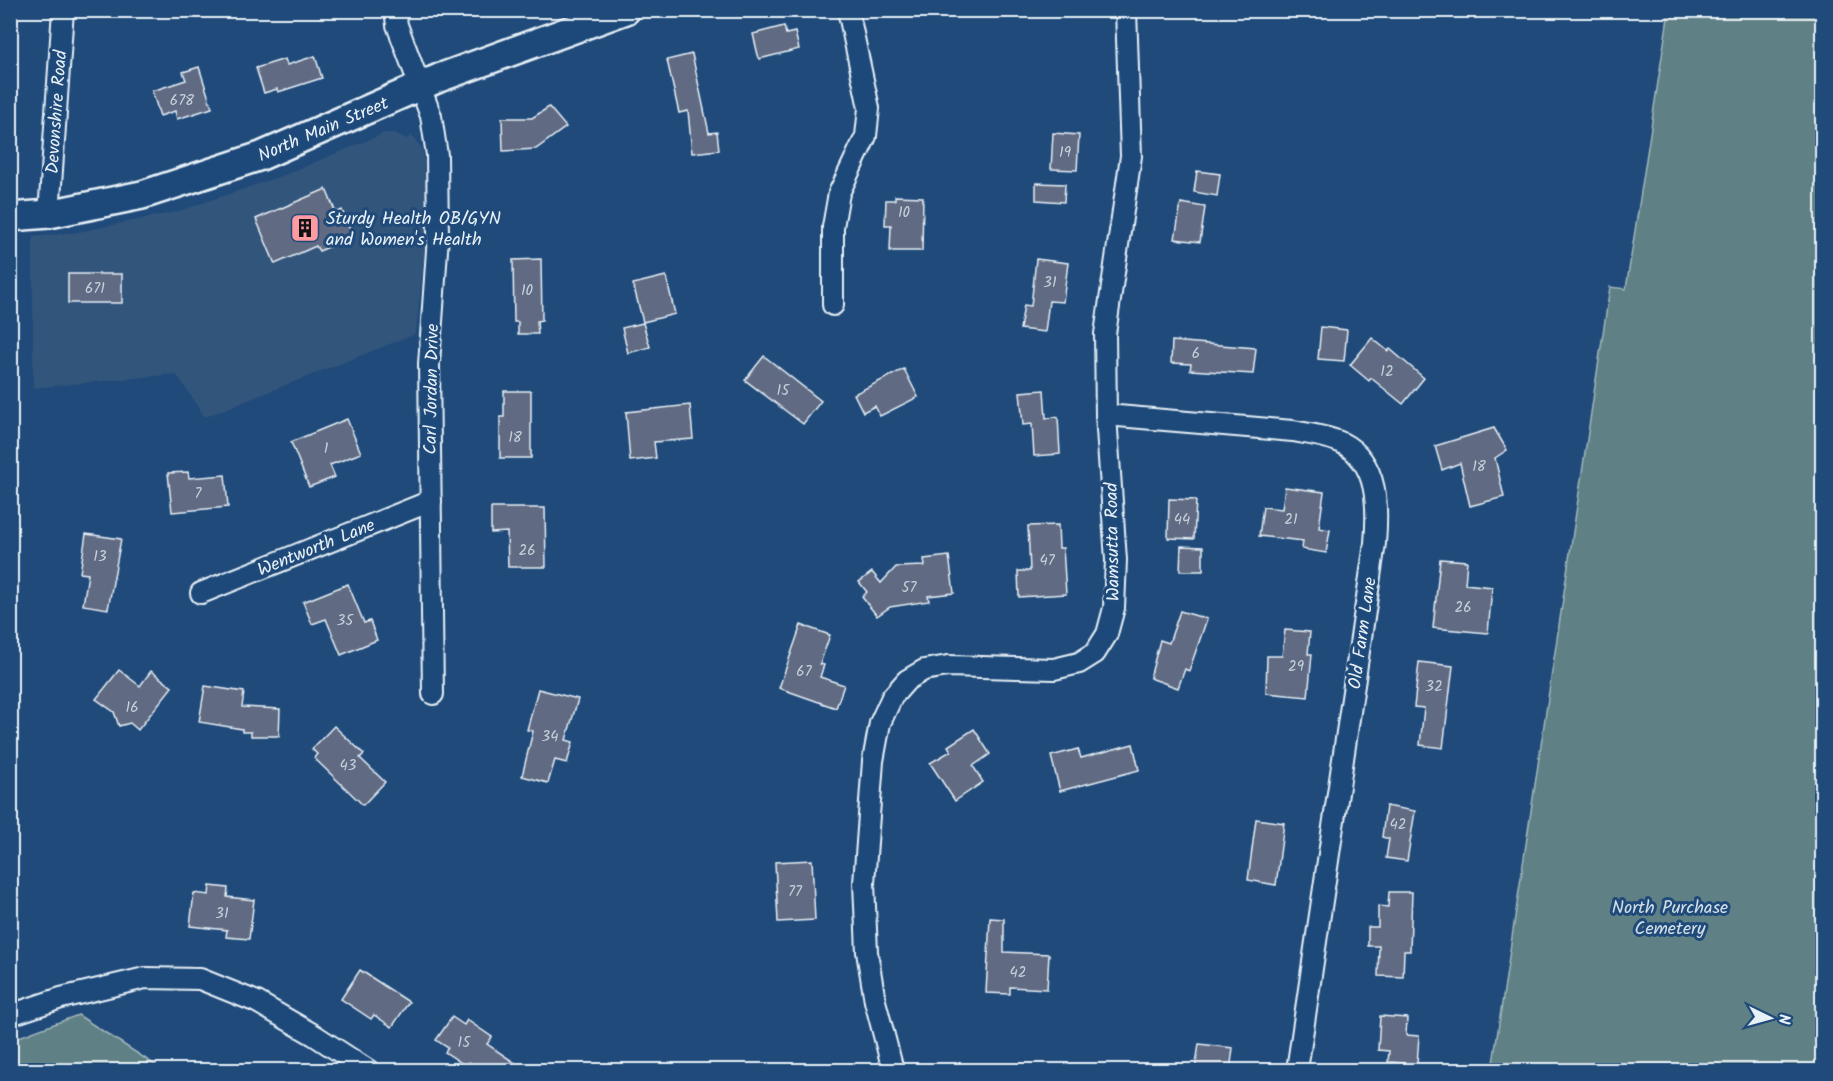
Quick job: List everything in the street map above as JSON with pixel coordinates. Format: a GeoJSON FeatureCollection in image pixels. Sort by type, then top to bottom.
{"type":"FeatureCollection","features":[{"type":"Feature","properties":{"kind":"main road","name":"North Main Street"},"geometry":{"type":"LineString","coordinates":[[10,217],[49,214],[142,195],[261,156],[419,87],[626,10]]}},
{"type":"Feature","properties":{"kind":"street","name":"Devonshire Road"},"geometry":{"type":"LineString","coordinates":[[49,214],[63,10]]}},
{"type":"Feature","properties":{"kind":"street","name":"Carl Jordan Drive"},"geometry":{"type":"LineString","coordinates":[[394,10],[397,26],[431,116],[437,155],[438,244],[429,364],[434,694]]}},
{"type":"Feature","properties":{"kind":"street"},"geometry":{"type":"LineString","coordinates":[[833,305],[832,227],[839,193],[866,136],[869,108],[848,10]]}},
{"type":"Feature","properties":{"kind":"street","name":"Wamsutta Road"},"geometry":{"type":"LineString","coordinates":[[893,1071],[875,1001],[868,962],[864,883],[873,761],[880,723],[892,698],[907,680],[924,670],[948,666],[1054,669],[1079,663],[1095,652],[1107,634],[1114,608],[1116,584],[1106,414],[1105,334],[1131,156],[1126,10]]}},
{"type":"Feature","properties":{"kind":"street","name":"Old Farm Lane"},"geometry":{"type":"LineString","coordinates":[[1106,414],[1293,431],[1319,436],[1342,443],[1357,453],[1370,473],[1375,491],[1377,513],[1375,543],[1297,1071]]}},
{"type":"Feature","properties":{"kind":"street","name":"Wentworth Lane"},"geometry":{"type":"LineString","coordinates":[[201,593],[431,501]]}},
{"type":"Feature","properties":{"kind":"street"},"geometry":{"type":"LineString","coordinates":[[10,1015],[61,998],[145,978],[200,979],[257,1002],[314,1035],[368,1071]]}},
{"type":"Feature","properties":{"kind":"shaded area"},"geometry":{"type":"Polygon","coordinates":[[[385,133],[395,133],[407,139],[411,135],[422,148],[424,160],[427,231],[416,331],[413,335],[205,417],[176,374],[33,388],[33,237],[78,232],[176,212],[284,175],[385,133]]]}},
{"type":"Feature","properties":{"kind":"green space","name":"North Purchase Cemetery"},"geometry":{"type":"Polygon","coordinates":[[[1669,11],[1822,11],[1822,1070],[1492,1070],[1610,287],[1626,289],[1669,11]]]}},
{"type":"Feature","properties":{"kind":"green space"},"geometry":{"type":"Polygon","coordinates":[[[78,1015],[163,1070],[11,1070],[11,1040],[78,1015]]]}},
{"type":"Feature","properties":{"kind":"building"},"geometry":{"type":"Polygon","coordinates":[[[784,26],[786,34],[795,32],[799,49],[759,59],[753,34],[784,26]]]}},
{"type":"Feature","properties":{"kind":"building"},"geometry":{"type":"Polygon","coordinates":[[[692,54],[709,133],[717,132],[719,150],[692,153],[688,111],[679,113],[667,60],[692,54]]]}},
{"type":"Feature","properties":{"kind":"building"},"geometry":{"type":"Polygon","coordinates":[[[315,56],[322,78],[278,92],[277,89],[264,93],[256,68],[285,59],[287,65],[315,56]]]}},
{"type":"Feature","properties":{"kind":"building"},"geometry":{"type":"Polygon","coordinates":[[[199,67],[212,108],[177,119],[175,111],[160,116],[152,91],[186,80],[183,72],[199,67]]]}},
{"type":"Feature","properties":{"kind":"building"},"geometry":{"type":"Polygon","coordinates":[[[549,107],[566,127],[536,149],[503,151],[502,118],[532,118],[549,107]]]}},
{"type":"Feature","properties":{"kind":"building"},"geometry":{"type":"Polygon","coordinates":[[[1053,133],[1079,135],[1077,170],[1051,169],[1053,133]]]}},
{"type":"Feature","properties":{"kind":"building"},"geometry":{"type":"Polygon","coordinates":[[[1197,171],[1220,174],[1217,196],[1194,192],[1197,171]]]}},
{"type":"Feature","properties":{"kind":"building"},"geometry":{"type":"Polygon","coordinates":[[[1036,183],[1065,184],[1064,202],[1036,200],[1036,183]]]}},
{"type":"Feature","properties":{"kind":"building","name":"Sturdy Health OB/GYN and Women's Health"},"geometry":{"type":"Polygon","coordinates":[[[326,189],[336,213],[342,210],[353,237],[319,251],[316,246],[275,264],[256,219],[326,189]]]}},
{"type":"Feature","properties":{"kind":"building"},"geometry":{"type":"Polygon","coordinates":[[[895,196],[923,197],[922,251],[890,251],[891,225],[885,225],[886,200],[895,200],[895,196]]]}},
{"type":"Feature","properties":{"kind":"building"},"geometry":{"type":"Polygon","coordinates":[[[1181,203],[1205,207],[1200,242],[1175,239],[1181,203]]]}},
{"type":"Feature","properties":{"kind":"building"},"geometry":{"type":"Polygon","coordinates":[[[541,259],[542,320],[537,321],[538,334],[518,334],[518,322],[514,322],[513,260],[541,259]]]}},
{"type":"Feature","properties":{"kind":"building"},"geometry":{"type":"Polygon","coordinates":[[[1036,259],[1068,263],[1063,302],[1049,301],[1045,332],[1020,329],[1024,305],[1031,306],[1036,259]]]}},
{"type":"Feature","properties":{"kind":"building"},"geometry":{"type":"Polygon","coordinates":[[[68,274],[122,274],[122,303],[68,303],[68,274]]]}},
{"type":"Feature","properties":{"kind":"building"},"geometry":{"type":"Polygon","coordinates":[[[666,276],[675,314],[643,322],[633,284],[666,276]]]}},
{"type":"Feature","properties":{"kind":"building"},"geometry":{"type":"Polygon","coordinates":[[[643,323],[650,347],[628,353],[622,328],[643,323]]]}},
{"type":"Feature","properties":{"kind":"building"},"geometry":{"type":"Polygon","coordinates":[[[1321,327],[1347,330],[1344,361],[1318,359],[1321,327]]]}},
{"type":"Feature","properties":{"kind":"building"},"geometry":{"type":"Polygon","coordinates":[[[1372,338],[1388,351],[1390,349],[1424,378],[1403,404],[1371,378],[1369,381],[1350,365],[1372,338]]]}},
{"type":"Feature","properties":{"kind":"building"},"geometry":{"type":"Polygon","coordinates":[[[1172,341],[1256,348],[1253,374],[1190,370],[1191,364],[1171,363],[1172,341]]]}},
{"type":"Feature","properties":{"kind":"building"},"geometry":{"type":"Polygon","coordinates":[[[764,356],[821,401],[803,424],[745,380],[764,356]]]}},
{"type":"Feature","properties":{"kind":"building"},"geometry":{"type":"Polygon","coordinates":[[[904,369],[918,397],[880,416],[875,406],[863,412],[854,394],[904,369]]]}},
{"type":"Feature","properties":{"kind":"building"},"geometry":{"type":"Polygon","coordinates":[[[1044,390],[1046,418],[1058,417],[1060,454],[1034,456],[1032,424],[1023,425],[1020,392],[1044,390]]]}},
{"type":"Feature","properties":{"kind":"building"},"geometry":{"type":"Polygon","coordinates":[[[504,391],[531,391],[531,458],[500,458],[500,417],[504,417],[504,391]]]}},
{"type":"Feature","properties":{"kind":"building"},"geometry":{"type":"Polygon","coordinates":[[[690,405],[693,439],[654,442],[656,458],[630,461],[626,412],[690,405]]]}},
{"type":"Feature","properties":{"kind":"building"},"geometry":{"type":"Polygon","coordinates":[[[347,419],[361,453],[330,465],[335,477],[309,487],[291,442],[347,419]]]}},
{"type":"Feature","properties":{"kind":"building"},"geometry":{"type":"Polygon","coordinates":[[[1494,428],[1507,450],[1495,458],[1504,497],[1470,506],[1460,463],[1442,470],[1435,446],[1494,428]]]}},
{"type":"Feature","properties":{"kind":"building"},"geometry":{"type":"Polygon","coordinates":[[[188,472],[189,478],[225,475],[228,507],[172,512],[168,473],[188,472]]]}},
{"type":"Feature","properties":{"kind":"building"},"geometry":{"type":"Polygon","coordinates":[[[1285,487],[1324,492],[1319,528],[1330,530],[1326,553],[1302,549],[1303,541],[1259,536],[1263,507],[1282,509],[1285,487]]]}},
{"type":"Feature","properties":{"kind":"building"},"geometry":{"type":"Polygon","coordinates":[[[1169,499],[1196,500],[1194,539],[1168,538],[1169,499]]]}},
{"type":"Feature","properties":{"kind":"building"},"geometry":{"type":"Polygon","coordinates":[[[491,508],[545,508],[546,567],[508,567],[507,532],[491,533],[491,508]]]}},
{"type":"Feature","properties":{"kind":"building"},"geometry":{"type":"Polygon","coordinates":[[[1058,525],[1059,548],[1063,548],[1066,594],[1019,597],[1018,571],[1030,571],[1028,526],[1058,525]]]}},
{"type":"Feature","properties":{"kind":"building"},"geometry":{"type":"Polygon","coordinates":[[[86,534],[121,539],[108,609],[83,605],[88,574],[80,573],[86,534]]]}},
{"type":"Feature","properties":{"kind":"building"},"geometry":{"type":"Polygon","coordinates":[[[1181,546],[1203,547],[1203,571],[1180,571],[1181,546]]]}},
{"type":"Feature","properties":{"kind":"building"},"geometry":{"type":"Polygon","coordinates":[[[949,556],[954,593],[928,596],[929,601],[890,607],[877,616],[862,597],[867,592],[859,582],[872,572],[881,583],[896,567],[925,566],[924,559],[949,556]]]}},
{"type":"Feature","properties":{"kind":"building"},"geometry":{"type":"Polygon","coordinates":[[[1440,559],[1467,561],[1465,584],[1492,587],[1488,633],[1433,628],[1440,559]]]}},
{"type":"Feature","properties":{"kind":"building"},"geometry":{"type":"Polygon","coordinates":[[[348,584],[364,623],[370,621],[377,640],[341,655],[326,619],[312,624],[303,602],[348,584]]]}},
{"type":"Feature","properties":{"kind":"building"},"geometry":{"type":"Polygon","coordinates":[[[1180,611],[1207,619],[1189,671],[1185,669],[1178,688],[1150,678],[1160,640],[1169,643],[1180,611]]]}},
{"type":"Feature","properties":{"kind":"building"},"geometry":{"type":"Polygon","coordinates":[[[801,625],[830,635],[820,664],[824,665],[820,677],[844,685],[836,708],[779,688],[801,625]]]}},
{"type":"Feature","properties":{"kind":"building"},"geometry":{"type":"Polygon","coordinates":[[[1285,630],[1310,632],[1308,654],[1312,654],[1308,697],[1266,693],[1267,656],[1282,656],[1285,630]]]}},
{"type":"Feature","properties":{"kind":"building"},"geometry":{"type":"Polygon","coordinates":[[[1419,662],[1453,666],[1443,748],[1420,745],[1424,708],[1414,707],[1419,662]]]}},
{"type":"Feature","properties":{"kind":"building"},"geometry":{"type":"Polygon","coordinates":[[[119,670],[140,686],[151,671],[172,687],[138,730],[130,723],[119,726],[114,712],[96,699],[119,670]]]}},
{"type":"Feature","properties":{"kind":"building"},"geometry":{"type":"Polygon","coordinates":[[[205,686],[244,692],[242,707],[280,709],[279,736],[251,736],[251,732],[242,732],[242,729],[199,722],[205,686]]]}},
{"type":"Feature","properties":{"kind":"building"},"geometry":{"type":"Polygon","coordinates":[[[538,689],[578,699],[566,740],[573,742],[567,763],[555,760],[548,783],[522,776],[533,731],[527,730],[538,689]]]}},
{"type":"Feature","properties":{"kind":"building"},"geometry":{"type":"Polygon","coordinates":[[[334,726],[364,754],[360,758],[385,782],[363,805],[314,758],[317,754],[312,749],[334,726]]]}},
{"type":"Feature","properties":{"kind":"building"},"geometry":{"type":"Polygon","coordinates":[[[974,729],[990,754],[973,766],[983,782],[955,801],[930,763],[951,751],[948,746],[974,729]]]}},
{"type":"Feature","properties":{"kind":"building"},"geometry":{"type":"Polygon","coordinates":[[[1133,744],[1139,770],[1060,791],[1051,756],[1078,749],[1081,758],[1133,744]]]}},
{"type":"Feature","properties":{"kind":"building"},"geometry":{"type":"Polygon","coordinates":[[[1386,806],[1415,811],[1407,861],[1386,858],[1389,839],[1382,837],[1386,806]]]}},
{"type":"Feature","properties":{"kind":"building"},"geometry":{"type":"Polygon","coordinates":[[[1256,819],[1284,823],[1276,885],[1248,880],[1256,819]]]}},
{"type":"Feature","properties":{"kind":"building"},"geometry":{"type":"Polygon","coordinates":[[[812,860],[815,920],[778,922],[775,862],[812,860]]]}},
{"type":"Feature","properties":{"kind":"building"},"geometry":{"type":"Polygon","coordinates":[[[210,886],[228,888],[227,897],[254,900],[249,939],[226,937],[227,930],[190,926],[194,893],[209,895],[210,886]]]}},
{"type":"Feature","properties":{"kind":"building"},"geometry":{"type":"Polygon","coordinates":[[[1389,892],[1412,892],[1410,951],[1404,951],[1403,977],[1378,976],[1379,946],[1368,946],[1368,927],[1378,927],[1378,906],[1388,907],[1389,892]]]}},
{"type":"Feature","properties":{"kind":"building"},"geometry":{"type":"Polygon","coordinates":[[[990,918],[1004,919],[1004,952],[1049,954],[1047,989],[1010,987],[1010,994],[986,993],[990,918]]]}},
{"type":"Feature","properties":{"kind":"building"},"geometry":{"type":"Polygon","coordinates":[[[360,970],[409,1002],[392,1027],[374,1015],[371,1019],[341,999],[360,970]]]}},
{"type":"Feature","properties":{"kind":"building"},"geometry":{"type":"Polygon","coordinates":[[[1380,1016],[1407,1018],[1406,1035],[1419,1036],[1417,1064],[1388,1062],[1389,1051],[1378,1050],[1380,1016]]]}},
{"type":"Feature","properties":{"kind":"building"},"geometry":{"type":"Polygon","coordinates":[[[452,1017],[464,1025],[467,1020],[492,1037],[487,1044],[527,1071],[482,1071],[469,1062],[466,1066],[445,1052],[448,1048],[436,1040],[452,1017]]]}},
{"type":"Feature","properties":{"kind":"building"},"geometry":{"type":"Polygon","coordinates":[[[1199,1044],[1233,1048],[1230,1071],[1195,1071],[1199,1044]]]}},
{"type":"Feature","properties":{"kind":"place","name":"Sturdy Health OB/GYN and Women's Health"},"geometry":{"type":"Point","coordinates":[305,228]}}]}
